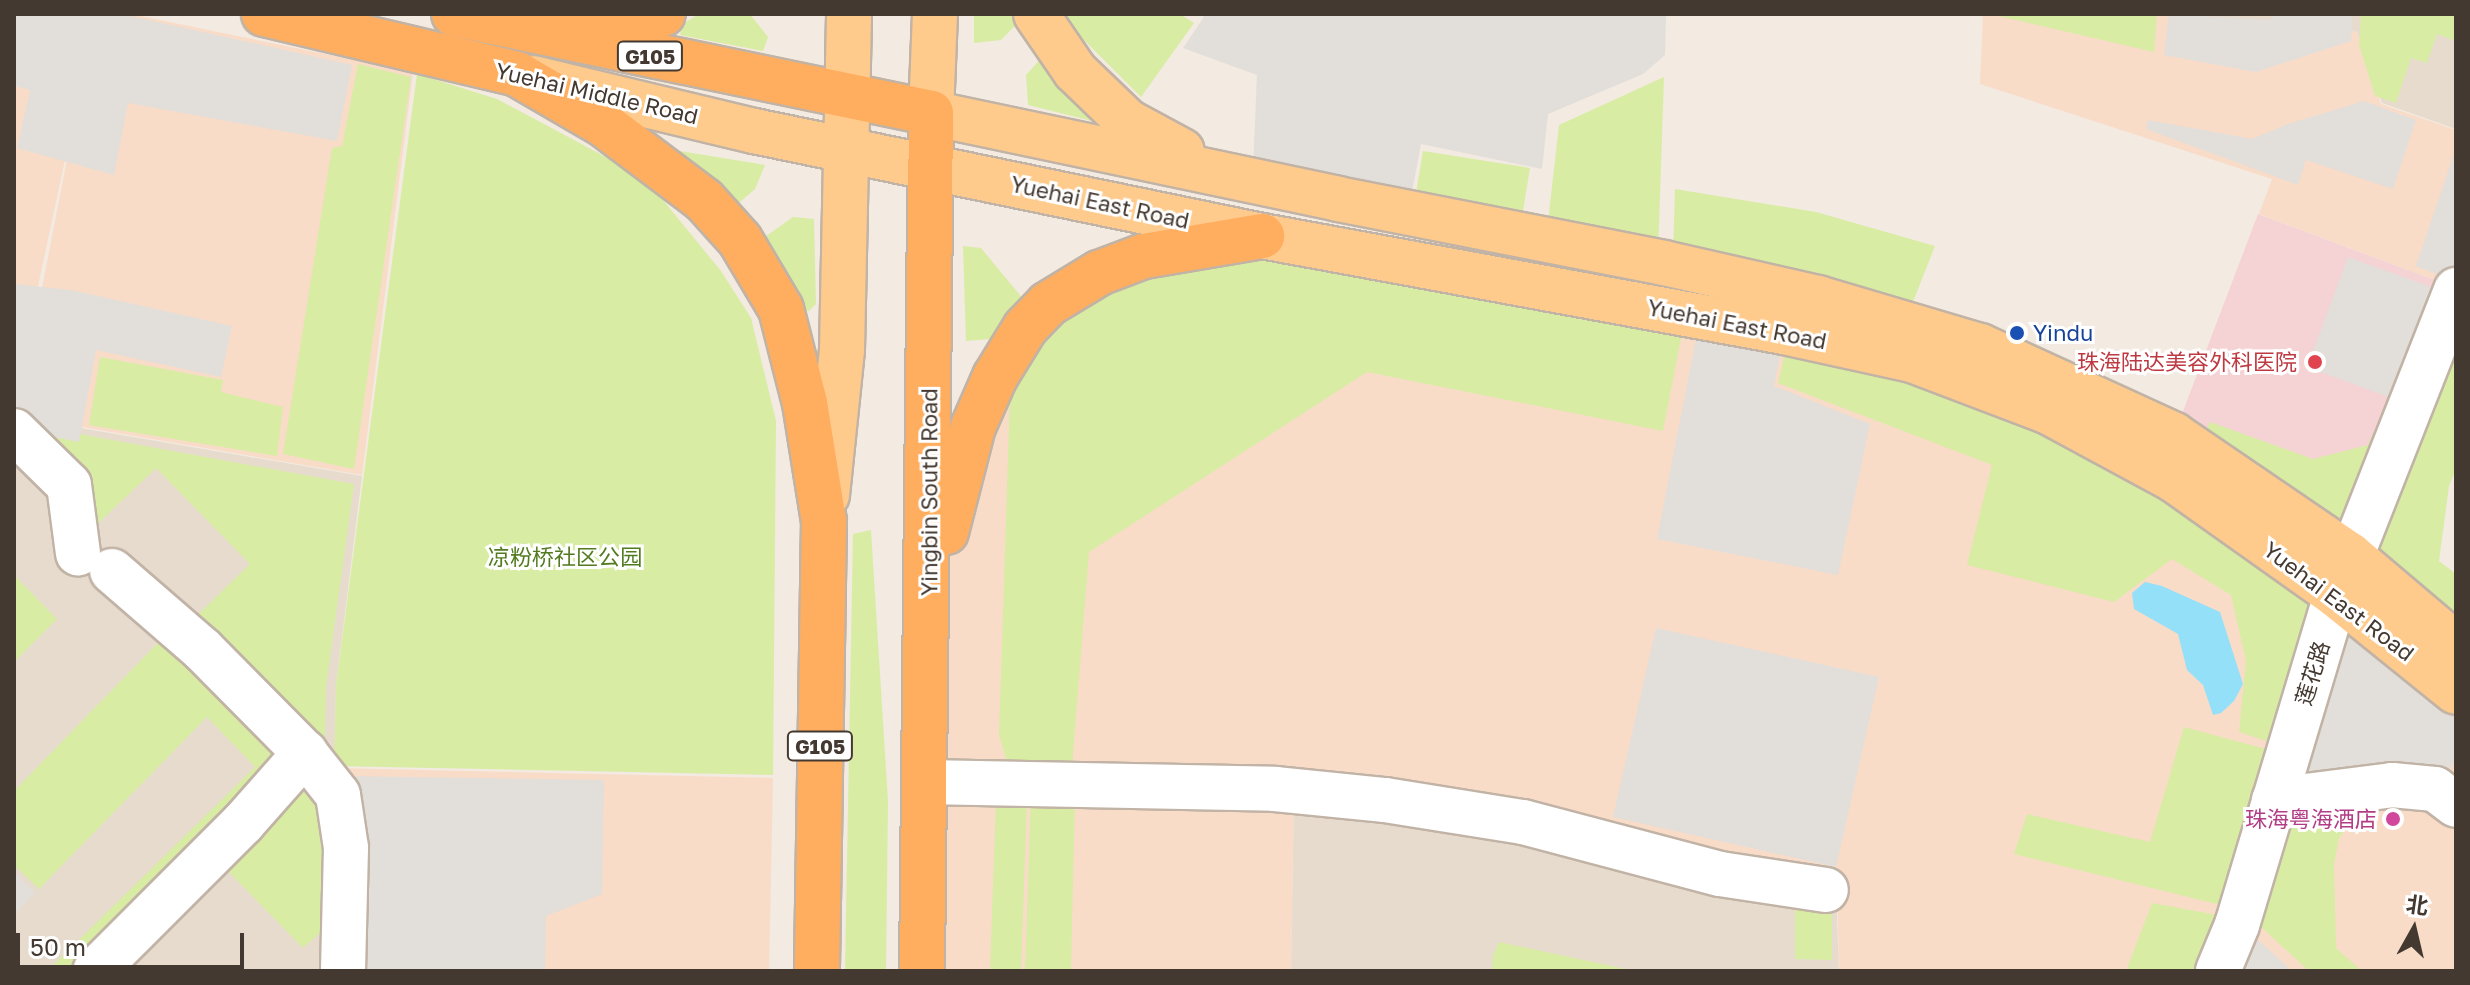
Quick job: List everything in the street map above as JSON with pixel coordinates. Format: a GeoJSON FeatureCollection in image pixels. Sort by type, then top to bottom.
{"type":"FeatureCollection","features":[{"type":"Feature","properties":{"kind":"highway","name":"Yuehai Middle Road"},"geometry":{"type":"LineString","coordinates":[[264,14],[517,74]]}},
{"type":"Feature","properties":{"kind":"highway","name":"Yuehai Middle Road"},"geometry":{"type":"LineString","coordinates":[[454,14],[931,113]]}},
{"type":"Feature","properties":{"kind":"highway"},"geometry":{"type":"LineString","coordinates":[[529,31],[618,25],[663,14]]}},
{"type":"Feature","properties":{"kind":"highway"},"geometry":{"type":"LineString","coordinates":[[517,74],[603,124],[649,156],[704,200],[740,240],[781,309],[805,403],[824,521]]}},
{"type":"Feature","properties":{"kind":"highway","name":"Yingbin South Road"},"geometry":{"type":"LineString","coordinates":[[922,971],[931,113]]}},
{"type":"Feature","properties":{"kind":"highway"},"geometry":{"type":"LineString","coordinates":[[928,608],[973,427],[995,377],[1025,328],[1048,304],[1099,273],[1144,256],[1262,236]]}},
{"type":"Feature","properties":{"kind":"highway","name":"G105"},"geometry":{"type":"LineString","coordinates":[[817,971],[824,521]]}},
{"type":"Feature","properties":{"kind":"main road"},"geometry":{"type":"LineString","coordinates":[[824,521],[842,350],[849,14]]}},
{"type":"Feature","properties":{"kind":"main road","name":"Yingbin South Road"},"geometry":{"type":"LineString","coordinates":[[931,113],[935,14]]}},
{"type":"Feature","properties":{"kind":"main road"},"geometry":{"type":"LineString","coordinates":[[1036,14],[1075,71],[1128,122],[1223,174]]}},
{"type":"Feature","properties":{"kind":"main road","name":"Yuehai Middle Road"},"geometry":{"type":"LineString","coordinates":[[517,74],[931,167]]}},
{"type":"Feature","properties":{"kind":"main road","name":"Yuehai East Road"},"geometry":{"type":"LineString","coordinates":[[931,113],[1695,270],[1818,298],[1980,346],[2174,435],[2350,555],[2456,645]]}},
{"type":"Feature","properties":{"kind":"main road","name":"Yuehai East Road"},"geometry":{"type":"LineString","coordinates":[[931,167],[1262,236],[1725,321],[1912,360],[2049,412],[2173,479],[2336,595],[2456,692]]}},
{"type":"Feature","properties":{"kind":"street","name":"莲花路"},"geometry":{"type":"LineString","coordinates":[[2218,971],[2237,925],[2336,595],[2456,290]]}},
{"type":"Feature","properties":{"kind":"street"},"geometry":{"type":"LineString","coordinates":[[14,431],[69,485],[95,562],[202,649],[305,753],[338,795],[346,848],[343,971]]}},
{"type":"Feature","properties":{"kind":"street"},"geometry":{"type":"LineString","coordinates":[[95,971],[243,823],[305,753]]}},
{"type":"Feature","properties":{"kind":"street"},"geometry":{"type":"LineString","coordinates":[[925,782],[1275,789],[1385,800],[1523,822],[1720,874],[1826,890]]}},
{"type":"Feature","properties":{"kind":"street"},"geometry":{"type":"LineString","coordinates":[[2274,800],[2392,785],[2435,789],[2456,805]]}},
{"type":"Feature","properties":{"kind":"shaded area"},"geometry":{"type":"Polygon","coordinates":[[[14,14],[130,14],[413,72],[362,475],[17,416],[86,62],[29,328],[14,324],[14,14]]]}},
{"type":"Feature","properties":{"kind":"shaded area"},"geometry":{"type":"Polygon","coordinates":[[[14,14],[121,14],[352,65],[337,141],[128,103],[114,175],[17,148],[30,90],[14,86],[14,14]]]}},
{"type":"Feature","properties":{"kind":"shaded area"},"geometry":{"type":"Polygon","coordinates":[[[1200,14],[1666,14],[1665,55],[1643,74],[1548,114],[1542,169],[1421,144],[1409,208],[1253,168],[1257,75],[1183,48],[1204,17],[1200,14]]]}},
{"type":"Feature","properties":{"kind":"shaded area"},"geometry":{"type":"Polygon","coordinates":[[[1983,14],[2162,14],[2357,32],[2381,104],[2456,130],[2456,288],[2259,214],[2272,179],[1980,84],[1983,14]]]}},
{"type":"Feature","properties":{"kind":"shaded area"},"geometry":{"type":"Polygon","coordinates":[[[2162,14],[2456,14],[2456,129],[2382,103],[2357,32],[2162,14]]]}},
{"type":"Feature","properties":{"kind":"shaded area"},"geometry":{"type":"Polygon","coordinates":[[[2169,14],[2271,20],[2272,14],[2353,14],[2351,41],[2256,72],[2164,55],[2169,14]]]}},
{"type":"Feature","properties":{"kind":"shaded area"},"geometry":{"type":"Polygon","coordinates":[[[2364,101],[2416,120],[2393,189],[2306,160],[2298,185],[2146,129],[2148,120],[2252,139],[2288,124],[2364,101]]]}},
{"type":"Feature","properties":{"kind":"shaded area"},"geometry":{"type":"Polygon","coordinates":[[[2456,148],[2456,277],[2454,281],[2416,266],[2456,148]]]}},
{"type":"Feature","properties":{"kind":"shaded area","name":"珠海陆达美容外科医院"},"geometry":{"type":"Polygon","coordinates":[[[2258,214],[2456,288],[2350,554],[2174,435],[2258,214]]]}},
{"type":"Feature","properties":{"kind":"shaded area"},"geometry":{"type":"Polygon","coordinates":[[[1144,257],[1912,361],[2456,692],[2456,971],[1839,971],[1837,887],[1294,791],[1291,971],[921,971],[929,609],[974,427],[1144,257]]]}},
{"type":"Feature","properties":{"kind":"shaded area"},"geometry":{"type":"Polygon","coordinates":[[[2348,257],[2445,292],[2405,403],[2307,367],[2348,257]]]}},
{"type":"Feature","properties":{"kind":"shaded area"},"geometry":{"type":"Polygon","coordinates":[[[14,284],[71,290],[232,326],[221,377],[96,350],[79,442],[33,433],[14,416],[14,284]]]}},
{"type":"Feature","properties":{"kind":"shaded area"},"geometry":{"type":"Polygon","coordinates":[[[14,325],[16,417],[362,476],[336,685],[331,971],[14,971],[14,325]]]}},
{"type":"Feature","properties":{"kind":"shaded area"},"geometry":{"type":"Polygon","coordinates":[[[1698,328],[1783,341],[1774,386],[1870,424],[1838,575],[1657,539],[1698,328]]]}},
{"type":"Feature","properties":{"kind":"shaded area"},"geometry":{"type":"Polygon","coordinates":[[[2338,603],[2456,697],[2456,761],[2436,785],[2281,794],[2338,603]]]}},
{"type":"Feature","properties":{"kind":"shaded area"},"geometry":{"type":"Polygon","coordinates":[[[1656,628],[1879,677],[1836,867],[1613,817],[1656,628]]]}},
{"type":"Feature","properties":{"kind":"shaded area"},"geometry":{"type":"Polygon","coordinates":[[[334,768],[773,778],[769,971],[326,971],[334,768]]]}},
{"type":"Feature","properties":{"kind":"shaded area"},"geometry":{"type":"Polygon","coordinates":[[[341,776],[604,780],[602,894],[546,916],[545,971],[338,971],[341,776]]]}},
{"type":"Feature","properties":{"kind":"shaded area"},"geometry":{"type":"Polygon","coordinates":[[[1294,791],[1836,888],[1839,971],[1291,971],[1294,791]]]}},
{"type":"Feature","properties":{"kind":"shaded area"},"geometry":{"type":"Polygon","coordinates":[[[14,872],[35,893],[14,915],[14,872]]]}},
{"type":"Feature","properties":{"kind":"shaded area"},"geometry":{"type":"Polygon","coordinates":[[[2244,927],[2292,971],[2225,971],[2244,927]]]}},
{"type":"Feature","properties":{"kind":"green space"},"geometry":{"type":"Polygon","coordinates":[[[699,14],[750,14],[768,37],[763,51],[680,35],[683,24],[699,14]]]}},
{"type":"Feature","properties":{"kind":"green space"},"geometry":{"type":"Polygon","coordinates":[[[974,14],[1020,14],[1022,19],[1001,40],[974,43],[974,14]]]}},
{"type":"Feature","properties":{"kind":"green space"},"geometry":{"type":"Polygon","coordinates":[[[1058,14],[1180,14],[1194,23],[1141,97],[1058,14]]]}},
{"type":"Feature","properties":{"kind":"green space"},"geometry":{"type":"Polygon","coordinates":[[[1990,14],[2157,14],[2154,52],[1990,14]]]}},
{"type":"Feature","properties":{"kind":"green space"},"geometry":{"type":"Polygon","coordinates":[[[2361,14],[2456,14],[2456,41],[2437,34],[2427,63],[2411,58],[2396,103],[2375,96],[2359,45],[2361,14]]]}},
{"type":"Feature","properties":{"kind":"green space"},"geometry":{"type":"Polygon","coordinates":[[[1045,54],[1108,111],[1092,121],[1028,105],[1026,75],[1045,54]]]}},
{"type":"Feature","properties":{"kind":"green space"},"geometry":{"type":"Polygon","coordinates":[[[358,64],[411,77],[354,469],[283,454],[332,148],[342,146],[358,64]]]}},
{"type":"Feature","properties":{"kind":"green space","name":"凉粉桥社区公园"},"geometry":{"type":"Polygon","coordinates":[[[417,74],[497,99],[645,178],[721,271],[751,318],[776,421],[773,775],[334,766],[336,685],[417,74]]]}},
{"type":"Feature","properties":{"kind":"green space"},"geometry":{"type":"Polygon","coordinates":[[[1664,77],[1658,254],[1547,231],[1559,125],[1664,77]]]}},
{"type":"Feature","properties":{"kind":"green space"},"geometry":{"type":"Polygon","coordinates":[[[674,150],[765,165],[755,189],[733,208],[674,150]]]}},
{"type":"Feature","properties":{"kind":"green space"},"geometry":{"type":"Polygon","coordinates":[[[1423,151],[1530,168],[1521,223],[1414,205],[1423,151]]]}},
{"type":"Feature","properties":{"kind":"green space"},"geometry":{"type":"Polygon","coordinates":[[[1675,189],[1816,212],[1935,246],[1907,317],[1673,256],[1675,189]]]}},
{"type":"Feature","properties":{"kind":"green space"},"geometry":{"type":"Polygon","coordinates":[[[793,217],[814,219],[816,304],[809,311],[797,309],[759,241],[793,217]]]}},
{"type":"Feature","properties":{"kind":"green space"},"geometry":{"type":"Polygon","coordinates":[[[1262,241],[1684,323],[1663,431],[1367,372],[1089,552],[1071,779],[1011,776],[999,735],[1011,365],[1073,291],[1262,241]]]}},
{"type":"Feature","properties":{"kind":"green space"},"geometry":{"type":"Polygon","coordinates":[[[963,246],[981,248],[1024,300],[990,339],[966,341],[963,246]]]}},
{"type":"Feature","properties":{"kind":"green space"},"geometry":{"type":"Polygon","coordinates":[[[2456,328],[2456,469],[2449,486],[2439,561],[2456,574],[2456,631],[2362,549],[2456,328]]]}},
{"type":"Feature","properties":{"kind":"green space"},"geometry":{"type":"Polygon","coordinates":[[[1788,341],[2044,416],[2326,600],[2282,746],[2239,732],[2246,661],[2231,595],[2172,559],[2114,602],[1967,565],[1992,465],[1778,383],[1788,341]]]}},
{"type":"Feature","properties":{"kind":"green space"},"geometry":{"type":"Polygon","coordinates":[[[100,357],[223,380],[221,392],[283,407],[277,456],[89,425],[100,357]]]}},
{"type":"Feature","properties":{"kind":"green space"},"geometry":{"type":"Polygon","coordinates":[[[14,422],[354,484],[326,687],[321,932],[303,948],[226,869],[123,971],[47,971],[255,767],[207,717],[39,889],[14,865],[14,791],[180,620],[186,626],[250,564],[156,468],[81,540],[14,422]]]}},
{"type":"Feature","properties":{"kind":"green space"},"geometry":{"type":"Polygon","coordinates":[[[2210,422],[2313,459],[2368,445],[2373,433],[2392,440],[2347,544],[2200,443],[2210,422]]]}},
{"type":"Feature","properties":{"kind":"green space"},"geometry":{"type":"Polygon","coordinates":[[[871,530],[888,801],[886,971],[845,971],[853,534],[871,530]]]}},
{"type":"Feature","properties":{"kind":"green space"},"geometry":{"type":"Polygon","coordinates":[[[14,575],[57,619],[14,662],[14,575]]]}},
{"type":"Feature","properties":{"kind":"green space"},"geometry":{"type":"Polygon","coordinates":[[[2184,727],[2281,753],[2237,909],[2014,854],[2027,814],[2150,842],[2184,727]]]}},
{"type":"Feature","properties":{"kind":"green space"},"geometry":{"type":"Polygon","coordinates":[[[1031,794],[1075,795],[1071,971],[1025,971],[1031,794]]]}},
{"type":"Feature","properties":{"kind":"green space"},"geometry":{"type":"Polygon","coordinates":[[[996,798],[1027,800],[1021,971],[990,971],[996,798]]]}},
{"type":"Feature","properties":{"kind":"green space"},"geometry":{"type":"Polygon","coordinates":[[[2277,804],[2365,804],[2339,838],[2334,865],[2336,948],[2362,971],[2309,971],[2247,914],[2277,804]]]}},
{"type":"Feature","properties":{"kind":"green space"},"geometry":{"type":"Polygon","coordinates":[[[1795,898],[1832,899],[1832,960],[1795,959],[1795,898]]]}},
{"type":"Feature","properties":{"kind":"green space"},"geometry":{"type":"Polygon","coordinates":[[[2152,903],[2234,918],[2212,971],[2126,971],[2152,903]]]}},
{"type":"Feature","properties":{"kind":"green space"},"geometry":{"type":"Polygon","coordinates":[[[1499,942],[1635,971],[1492,971],[1493,955],[1499,942]]]}},
{"type":"Feature","properties":{"kind":"water"},"geometry":{"type":"Polygon","coordinates":[[[2145,582],[2162,586],[2220,612],[2243,684],[2234,701],[2221,713],[2213,715],[2203,685],[2187,670],[2178,634],[2134,609],[2132,593],[2145,582]]]}},
{"type":"Feature","properties":{"kind":"place","name":"Yindu"},"geometry":{"type":"Point","coordinates":[2017,333]}},
{"type":"Feature","properties":{"kind":"place","name":"珠海陆达美容外科医院"},"geometry":{"type":"Point","coordinates":[2315,362]}},
{"type":"Feature","properties":{"kind":"place","name":"珠海粤海酒店"},"geometry":{"type":"Point","coordinates":[2393,819]}}]}
